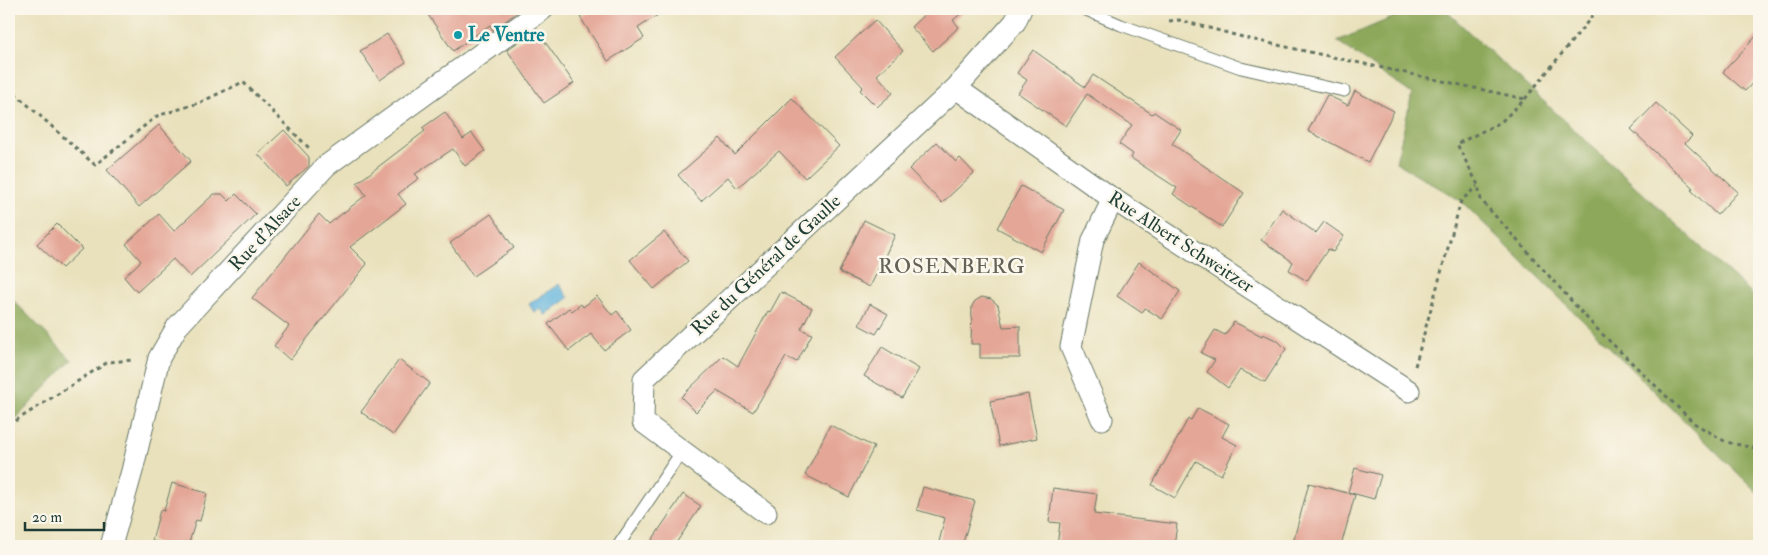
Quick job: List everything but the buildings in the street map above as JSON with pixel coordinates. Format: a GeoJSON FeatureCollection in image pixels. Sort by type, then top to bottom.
{"type":"FeatureCollection","features":[{"type":"Feature","properties":{"kind":"street","name":"Rue d'Alsace"},"geometry":{"type":"LineString","coordinates":[[111,546],[132,471],[159,358],[177,327],[326,166],[543,9]]}},
{"type":"Feature","properties":{"kind":"street","name":"Rue du Général de Gaulle"},"geometry":{"type":"LineString","coordinates":[[766,512],[643,422],[644,379],[956,88],[1015,22],[1021,9]]}},
{"type":"Feature","properties":{"kind":"street","name":"Rue Albert Schweitzer"},"geometry":{"type":"LineString","coordinates":[[956,88],[1113,199],[1409,391]]}},
{"type":"Feature","properties":{"kind":"street"},"geometry":{"type":"LineString","coordinates":[[1102,419],[1071,347],[1093,240],[1113,199]]}},
{"type":"Feature","properties":{"kind":"lane"},"geometry":{"type":"LineString","coordinates":[[1084,9],[1121,25],[1241,68],[1344,92]]}},
{"type":"Feature","properties":{"kind":"lane"},"geometry":{"type":"LineString","coordinates":[[618,546],[682,451]]}},
{"type":"Feature","properties":{"kind":"path"},"geometry":{"type":"LineString","coordinates":[[1598,9],[1525,99],[1501,122],[1457,144],[1478,185],[1481,200],[1594,326],[1694,423],[1726,442],[1759,449]]}},
{"type":"Feature","properties":{"kind":"path"},"geometry":{"type":"LineString","coordinates":[[1160,22],[1179,20],[1250,38],[1525,99]]}},
{"type":"Feature","properties":{"kind":"path"},"geometry":{"type":"LineString","coordinates":[[9,88],[94,165],[157,116],[199,103],[243,82],[326,166]]}},
{"type":"Feature","properties":{"kind":"path"},"geometry":{"type":"LineString","coordinates":[[1409,391],[1461,201],[1478,185]]}},
{"type":"Feature","properties":{"kind":"path"},"geometry":{"type":"LineString","coordinates":[[9,425],[108,362],[159,358]]}},
{"type":"Feature","properties":{"kind":"green space"},"geometry":{"type":"Polygon","coordinates":[[[1413,9],[1444,9],[1759,301],[1759,494],[1461,201],[1396,162],[1412,94],[1337,41],[1413,9]]]}},
{"type":"Feature","properties":{"kind":"green space"},"geometry":{"type":"Polygon","coordinates":[[[9,296],[72,360],[9,426],[9,296]]]}},
{"type":"Feature","properties":{"kind":"water"},"geometry":{"type":"Polygon","coordinates":[[[559,284],[569,298],[545,315],[541,309],[534,312],[529,304],[559,284]]]}},
{"type":"Feature","properties":{"kind":"place","name":"Le Ventre"},"geometry":{"type":"Point","coordinates":[458,35]}},
{"type":"Feature","properties":{"kind":"district","name":"ROSENBERG"},"geometry":{"type":"Point","coordinates":[952,266]}}]}
